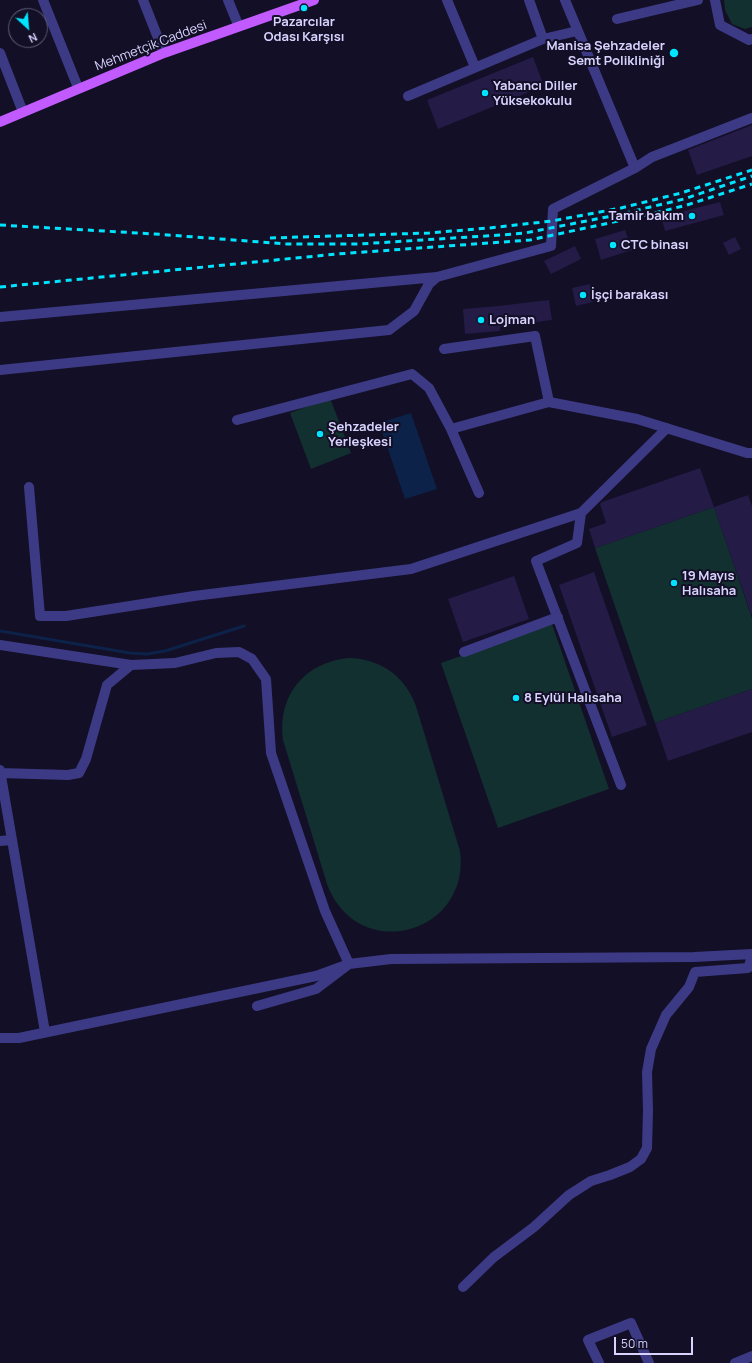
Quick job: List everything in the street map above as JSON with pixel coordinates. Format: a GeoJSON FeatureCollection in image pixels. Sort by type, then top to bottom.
{"type":"FeatureCollection","features":[{"type":"Feature","properties":{"kind":"main road","name":"Mehmetçik Caddesi"},"geometry":{"type":"LineString","coordinates":[[0,114],[77,85],[162,48],[294,0]]}},
{"type":"Feature","properties":{"kind":"main road","name":"Mehmetçik Caddesi"},"geometry":{"type":"LineString","coordinates":[[0,122],[164,53],[314,0]]}},
{"type":"Feature","properties":{"kind":"street"},"geometry":{"type":"LineString","coordinates":[[43,0],[77,85]]}},
{"type":"Feature","properties":{"kind":"street"},"geometry":{"type":"LineString","coordinates":[[144,0],[162,48]]}},
{"type":"Feature","properties":{"kind":"street"},"geometry":{"type":"LineString","coordinates":[[228,0],[237,22]]}},
{"type":"Feature","properties":{"kind":"street"},"geometry":{"type":"LineString","coordinates":[[447,0],[476,67]]}},
{"type":"Feature","properties":{"kind":"street"},"geometry":{"type":"LineString","coordinates":[[529,0],[543,39]]}},
{"type":"Feature","properties":{"kind":"street"},"geometry":{"type":"LineString","coordinates":[[564,0],[635,168]]}},
{"type":"Feature","properties":{"kind":"street"},"geometry":{"type":"LineString","coordinates":[[617,18],[698,0]]}},
{"type":"Feature","properties":{"kind":"street"},"geometry":{"type":"LineString","coordinates":[[715,0],[720,25],[749,40],[752,39]]}},
{"type":"Feature","properties":{"kind":"street"},"geometry":{"type":"LineString","coordinates":[[408,96],[543,39],[576,31]]}},
{"type":"Feature","properties":{"kind":"street"},"geometry":{"type":"LineString","coordinates":[[0,53],[21,107]]}},
{"type":"Feature","properties":{"kind":"street"},"geometry":{"type":"LineString","coordinates":[[0,317],[437,277],[551,246],[553,209],[635,168],[652,157],[752,118]]}},
{"type":"Feature","properties":{"kind":"street"},"geometry":{"type":"LineString","coordinates":[[0,370],[389,330],[414,311],[429,284],[437,277]]}},
{"type":"Feature","properties":{"kind":"street"},"geometry":{"type":"LineString","coordinates":[[444,348],[535,336],[549,402]]}},
{"type":"Feature","properties":{"kind":"street"},"geometry":{"type":"LineString","coordinates":[[237,420],[412,374],[429,388],[451,428],[479,493]]}},
{"type":"Feature","properties":{"kind":"street"},"geometry":{"type":"LineString","coordinates":[[451,428],[549,402],[637,419],[747,453],[752,453]]}},
{"type":"Feature","properties":{"kind":"street"},"geometry":{"type":"LineString","coordinates":[[29,488],[40,616],[66,616],[194,596],[411,569],[582,513],[667,428]]}},
{"type":"Feature","properties":{"kind":"street"},"geometry":{"type":"LineString","coordinates":[[582,513],[577,543],[536,561],[621,785]]}},
{"type":"Feature","properties":{"kind":"street"},"geometry":{"type":"LineString","coordinates":[[464,652],[558,617]]}},
{"type":"Feature","properties":{"kind":"street"},"geometry":{"type":"LineString","coordinates":[[0,645],[131,665],[175,663],[216,653],[239,652],[252,659],[266,679],[271,753],[325,910],[349,964]]}},
{"type":"Feature","properties":{"kind":"street"},"geometry":{"type":"LineString","coordinates":[[45,1032],[0,772],[68,775],[80,773],[86,758],[107,685],[131,665]]}},
{"type":"Feature","properties":{"kind":"street"},"geometry":{"type":"LineString","coordinates":[[0,841],[12,840]]}},
{"type":"Feature","properties":{"kind":"street"},"geometry":{"type":"LineString","coordinates":[[0,1038],[19,1038],[316,976],[349,964],[391,959],[752,956],[748,968],[695,972],[689,987],[666,1015],[651,1049],[646,1072],[648,1111],[647,1148],[641,1159],[630,1167],[592,1181],[569,1195],[534,1227],[494,1257],[464,1287]]}},
{"type":"Feature","properties":{"kind":"street"},"geometry":{"type":"LineString","coordinates":[[257,1006],[316,989],[349,964]]}},
{"type":"Feature","properties":{"kind":"street"},"geometry":{"type":"LineString","coordinates":[[599,1363],[588,1340],[631,1323],[649,1363]]}},
{"type":"Feature","properties":{"kind":"street"},"geometry":{"type":"LineString","coordinates":[[740,1362],[752,1356]]}},
{"type":"Feature","properties":{"kind":"green space"},"geometry":{"type":"Polygon","coordinates":[[[724,0],[752,0],[752,27],[745,29],[732,24],[725,10],[724,0]]]}},
{"type":"Feature","properties":{"kind":"green space"},"geometry":{"type":"Polygon","coordinates":[[[330,398],[351,453],[311,469],[290,413],[330,398]]]}},
{"type":"Feature","properties":{"kind":"green space","name":"19 Mayıs Halısaha"},"geometry":{"type":"Polygon","coordinates":[[[714,507],[752,618],[752,689],[655,723],[595,548],[714,507]]]}},
{"type":"Feature","properties":{"kind":"green space","name":"8 Eylül Halısaha"},"geometry":{"type":"Polygon","coordinates":[[[552,624],[609,789],[498,828],[441,663],[552,624]]]}},
{"type":"Feature","properties":{"kind":"green space"},"geometry":{"type":"Polygon","coordinates":[[[349,658],[371,662],[390,671],[405,686],[411,695],[416,706],[460,851],[459,880],[448,903],[431,920],[409,929],[385,931],[362,925],[342,909],[327,884],[283,740],[282,724],[285,709],[290,695],[297,684],[307,674],[319,666],[333,661],[349,658]]]}},
{"type":"Feature","properties":{"kind":"water"},"geometry":{"type":"Polygon","coordinates":[[[411,413],[437,489],[405,499],[379,423],[411,413]]]}},
{"type":"Feature","properties":{"kind":"building","name":"Yabancı Diller Yüksekokulu"},"geometry":{"type":"Polygon","coordinates":[[[533,57],[544,86],[438,129],[427,100],[533,57]]]}},
{"type":"Feature","properties":{"kind":"building"},"geometry":{"type":"Polygon","coordinates":[[[752,125],[752,156],[697,175],[688,150],[752,125]]]}},
{"type":"Feature","properties":{"kind":"building","name":"Tamir bakım"},"geometry":{"type":"Polygon","coordinates":[[[720,202],[724,215],[665,231],[661,217],[720,202]]]}},
{"type":"Feature","properties":{"kind":"building","name":"CTC binası"},"geometry":{"type":"Polygon","coordinates":[[[625,230],[632,250],[601,260],[595,239],[625,230]]]}},
{"type":"Feature","properties":{"kind":"building"},"geometry":{"type":"Polygon","coordinates":[[[735,237],[741,249],[729,255],[723,243],[735,237]]]}},
{"type":"Feature","properties":{"kind":"building"},"geometry":{"type":"Polygon","coordinates":[[[575,246],[581,259],[551,274],[544,261],[575,246]]]}},
{"type":"Feature","properties":{"kind":"building","name":"İşçi barakası"},"geometry":{"type":"Polygon","coordinates":[[[590,284],[593,302],[576,306],[572,288],[590,284]]]}},
{"type":"Feature","properties":{"kind":"building"},"geometry":{"type":"Polygon","coordinates":[[[549,300],[552,320],[500,327],[500,331],[465,334],[463,309],[549,300]]]}},
{"type":"Feature","properties":{"kind":"building"},"geometry":{"type":"Polygon","coordinates":[[[700,468],[714,507],[595,548],[589,529],[606,523],[600,504],[602,502],[700,468]]]}},
{"type":"Feature","properties":{"kind":"building"},"geometry":{"type":"Polygon","coordinates":[[[748,495],[752,506],[752,614],[714,507],[748,495]]]}},
{"type":"Feature","properties":{"kind":"building"},"geometry":{"type":"Polygon","coordinates":[[[594,572],[647,725],[612,737],[559,585],[594,572]]]}},
{"type":"Feature","properties":{"kind":"building"},"geometry":{"type":"Polygon","coordinates":[[[514,576],[529,619],[463,642],[448,599],[514,576]]]}},
{"type":"Feature","properties":{"kind":"building"},"geometry":{"type":"Polygon","coordinates":[[[752,689],[752,732],[668,761],[655,723],[752,689]]]}},
{"type":"Feature","properties":{"kind":"waterway"},"geometry":{"type":"LineString","coordinates":[[0,631],[130,653],[147,654],[165,651],[244,626]]}},
{"type":"Feature","properties":{"kind":"railway"},"geometry":{"type":"LineString","coordinates":[[270,238],[429,233],[552,221],[621,208],[681,193],[752,170]]}},
{"type":"Feature","properties":{"kind":"railway"},"geometry":{"type":"LineString","coordinates":[[0,225],[155,234],[287,244],[359,244],[501,235],[525,233],[617,215],[684,199],[752,176]]}},
{"type":"Feature","properties":{"kind":"railway"},"geometry":{"type":"LineString","coordinates":[[0,287],[337,254],[530,240],[687,205],[752,184]]}},
{"type":"Feature","properties":{"kind":"place","name":"Pazarcılar Odası Karşısı"},"geometry":{"type":"Point","coordinates":[304,8]}},
{"type":"Feature","properties":{"kind":"place","name":"Manisa Şehzadeler Semt Polikliniği"},"geometry":{"type":"Point","coordinates":[674,53]}},
{"type":"Feature","properties":{"kind":"place","name":"Yabancı Diller Yüksekokulu"},"geometry":{"type":"Point","coordinates":[485,93]}},
{"type":"Feature","properties":{"kind":"place","name":"Tamir bakım"},"geometry":{"type":"Point","coordinates":[692,216]}},
{"type":"Feature","properties":{"kind":"place","name":"CTC binası"},"geometry":{"type":"Point","coordinates":[613,245]}},
{"type":"Feature","properties":{"kind":"place","name":"İşçi barakası"},"geometry":{"type":"Point","coordinates":[583,295]}},
{"type":"Feature","properties":{"kind":"place","name":"Lojman"},"geometry":{"type":"Point","coordinates":[481,320]}},
{"type":"Feature","properties":{"kind":"place","name":"Şehzadeler Yerleşkesi"},"geometry":{"type":"Point","coordinates":[320,434]}},
{"type":"Feature","properties":{"kind":"place","name":"19 Mayıs Halısaha"},"geometry":{"type":"Point","coordinates":[674,583]}},
{"type":"Feature","properties":{"kind":"place","name":"8 Eylül Halısaha"},"geometry":{"type":"Point","coordinates":[516,698]}}]}
